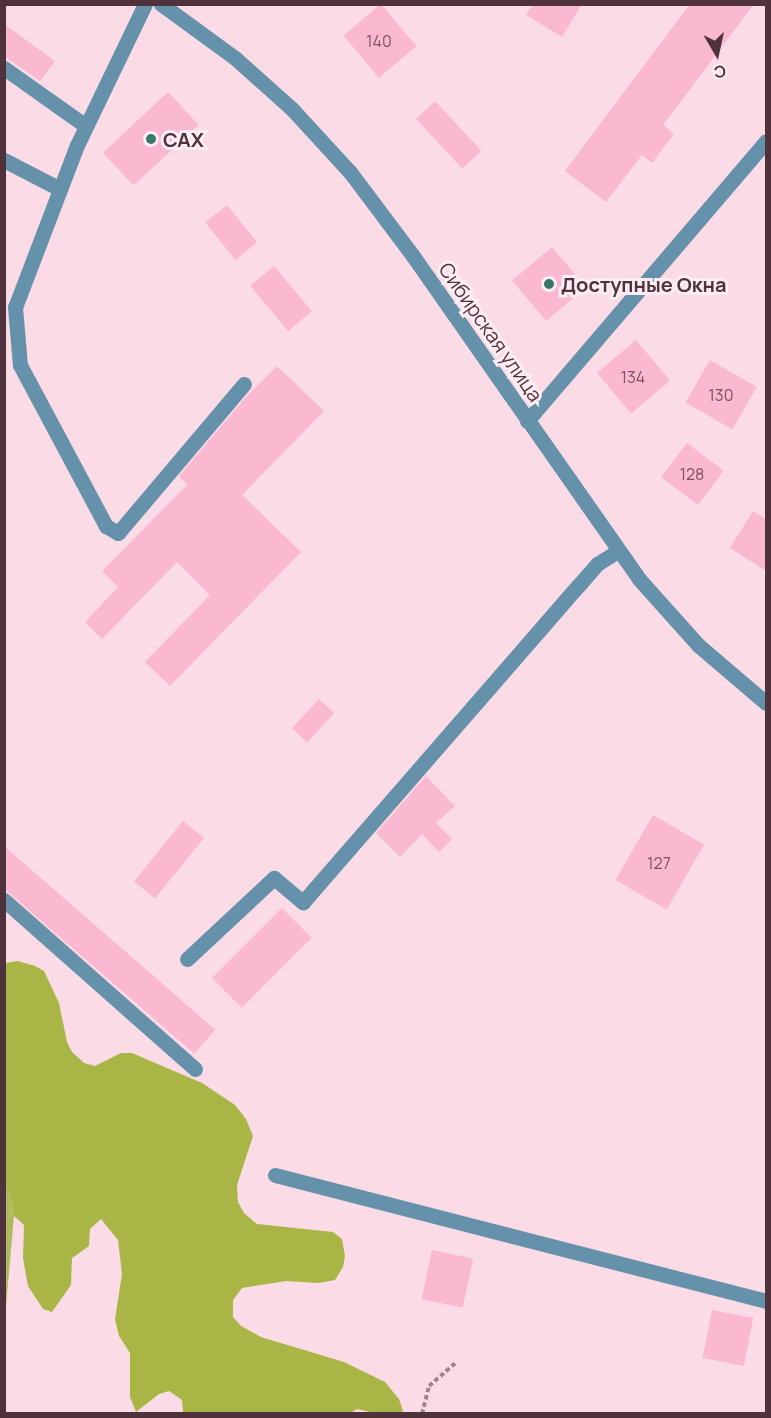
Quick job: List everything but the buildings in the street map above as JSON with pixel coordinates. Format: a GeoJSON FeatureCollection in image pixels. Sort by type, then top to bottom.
{"type":"FeatureCollection","features":[{"type":"Feature","properties":{"kind":"street"},"geometry":{"type":"LineString","coordinates":[[145,4],[86,126],[15,307],[20,365],[106,526],[118,533],[244,384]]}},
{"type":"Feature","properties":{"kind":"street","name":"Сибирская улица"},"geometry":{"type":"LineString","coordinates":[[161,4],[235,58],[292,109],[350,172],[413,256],[639,579],[698,645],[766,703]]}},
{"type":"Feature","properties":{"kind":"street"},"geometry":{"type":"LineString","coordinates":[[4,68],[86,126]]}},
{"type":"Feature","properties":{"kind":"street"},"geometry":{"type":"LineString","coordinates":[[527,421],[766,141]]}},
{"type":"Feature","properties":{"kind":"street"},"geometry":{"type":"LineString","coordinates":[[4,160],[60,189]]}},
{"type":"Feature","properties":{"kind":"street"},"geometry":{"type":"LineString","coordinates":[[187,959],[274,878],[303,902],[597,564],[618,551]]}},
{"type":"Feature","properties":{"kind":"street"},"geometry":{"type":"LineString","coordinates":[[4,900],[195,1069]]}},
{"type":"Feature","properties":{"kind":"street"},"geometry":{"type":"LineString","coordinates":[[275,1175],[766,1301]]}},
{"type":"Feature","properties":{"kind":"path"},"geometry":{"type":"LineString","coordinates":[[422,1413],[429,1386],[455,1363]]}},
{"type":"Feature","properties":{"kind":"green space"},"geometry":{"type":"Polygon","coordinates":[[[18,961],[44,971],[59,1003],[67,1042],[72,1052],[84,1063],[95,1066],[121,1053],[132,1053],[202,1083],[235,1105],[246,1119],[253,1136],[237,1185],[238,1202],[244,1213],[257,1224],[333,1232],[342,1239],[345,1256],[343,1267],[335,1280],[318,1283],[286,1281],[242,1288],[233,1300],[233,1317],[241,1326],[261,1337],[344,1362],[385,1382],[399,1399],[403,1411],[401,1413],[374,1413],[357,1409],[349,1414],[183,1413],[182,1400],[169,1391],[159,1394],[136,1412],[130,1397],[130,1353],[119,1336],[115,1319],[122,1274],[118,1240],[101,1219],[90,1229],[89,1246],[72,1258],[71,1285],[52,1312],[43,1309],[28,1286],[23,1258],[24,1225],[14,1216],[10,1194],[5,1189],[5,963],[18,961]]]}},
{"type":"Feature","properties":{"kind":"green space"},"geometry":{"type":"Polygon","coordinates":[[[5,1189],[10,1194],[14,1216],[5,1318],[5,1189]]]}},
{"type":"Feature","properties":{"kind":"place","name":"САХ"},"geometry":{"type":"Point","coordinates":[151,139]}},
{"type":"Feature","properties":{"kind":"place","name":"Доступные Окна"},"geometry":{"type":"Point","coordinates":[549,284]}}]}
